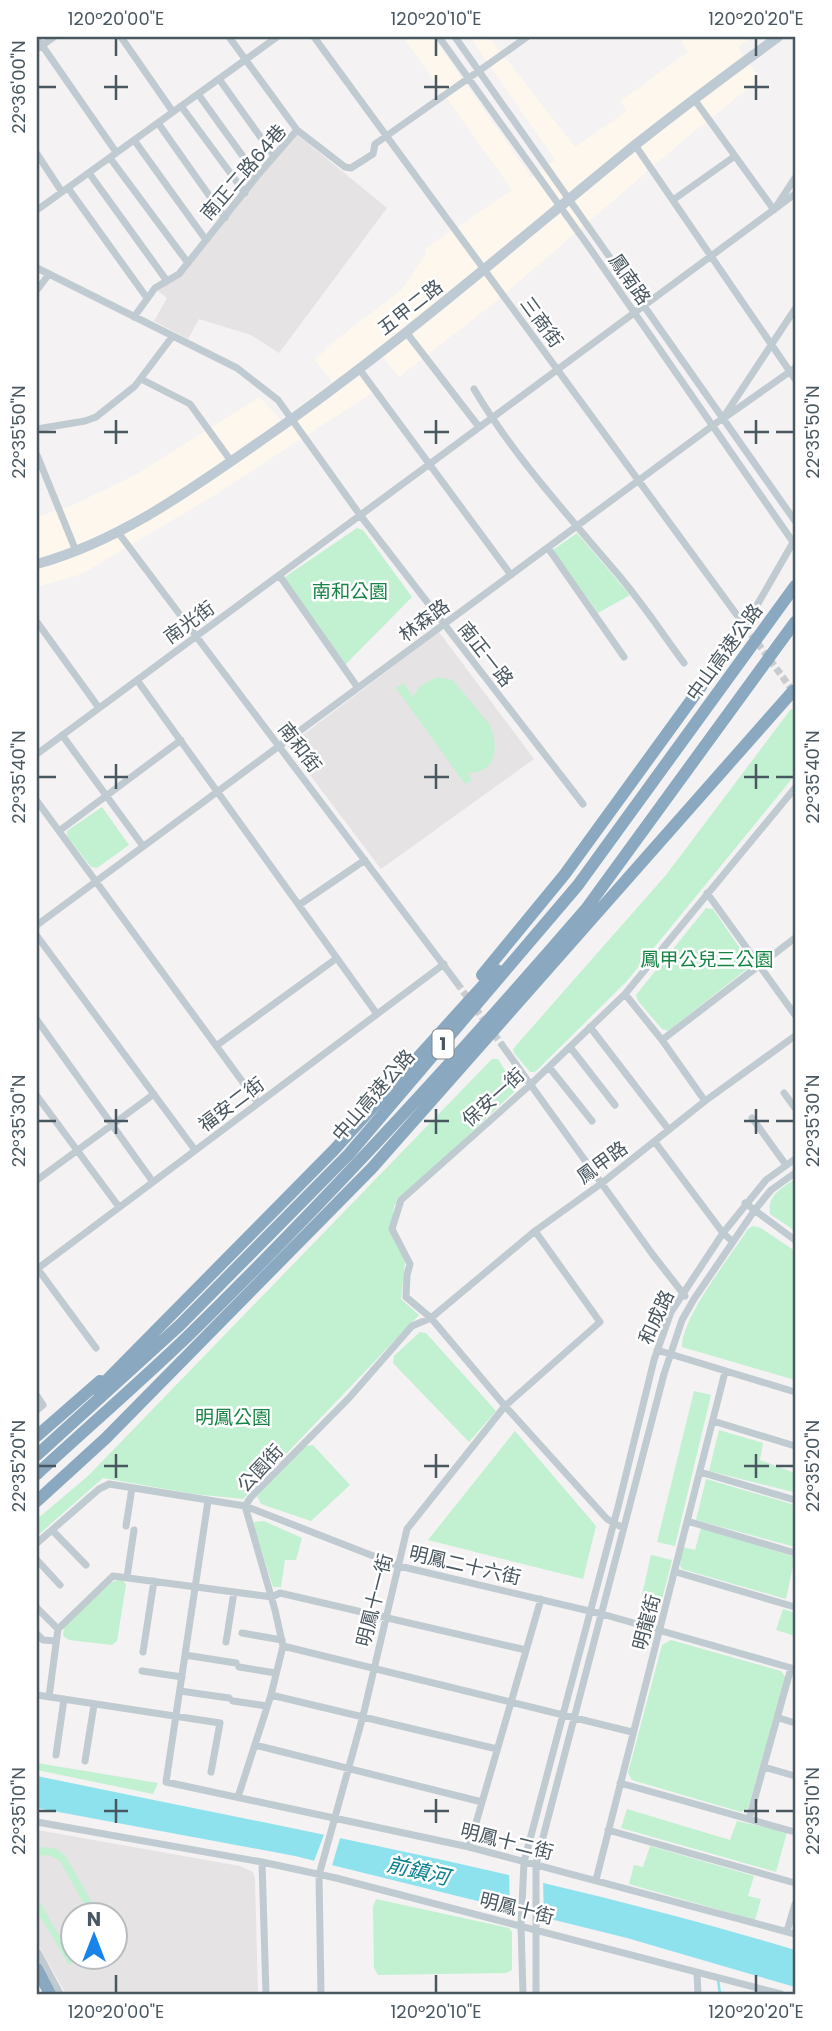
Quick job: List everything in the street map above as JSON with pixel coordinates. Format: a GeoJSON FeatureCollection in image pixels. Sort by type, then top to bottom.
{"type":"FeatureCollection","features":[{"type":"Feature","properties":{"kind":"highway","name":"中山高速公路"},"geometry":{"type":"LineString","coordinates":[[37,1455],[180,1325],[349,1154],[579,884],[795,586]]}},
{"type":"Feature","properties":{"kind":"highway","name":"中山高速公路"},"geometry":{"type":"LineString","coordinates":[[37,1474],[188,1335],[360,1161],[552,948],[586,909],[795,622]]}},
{"type":"Feature","properties":{"kind":"highway"},"geometry":{"type":"LineString","coordinates":[[334,1150],[565,874],[745,626]]}},
{"type":"Feature","properties":{"kind":"highway"},"geometry":{"type":"LineString","coordinates":[[37,1501],[106,1438],[372,1168],[794,691]]}},
{"type":"Feature","properties":{"kind":"highway"},"geometry":{"type":"LineString","coordinates":[[37,1447],[102,1385],[334,1150],[481,985],[548,922]]}},
{"type":"Feature","properties":{"kind":"highway"},"geometry":{"type":"LineString","coordinates":[[372,1168],[529,984],[552,948]]}},
{"type":"Feature","properties":{"kind":"highway"},"geometry":{"type":"LineString","coordinates":[[37,1491],[175,1360],[219,1324]]}},
{"type":"Feature","properties":{"kind":"highway"},"geometry":{"type":"LineString","coordinates":[[37,1436],[125,1361]]}},
{"type":"Feature","properties":{"kind":"highway"},"geometry":{"type":"LineString","coordinates":[[37,1970],[51,1994]]}},
{"type":"Feature","properties":{"kind":"highway"},"geometry":{"type":"LineString","coordinates":[[37,1981],[44,1994]]}},
{"type":"Feature","properties":{"kind":"main road","name":"五甲二路"},"geometry":{"type":"LineString","coordinates":[[37,564],[76,551],[117,531],[199,484],[293,419],[485,270],[635,145],[778,37]]}},
{"type":"Feature","properties":{"kind":"street"},"geometry":{"type":"LineString","coordinates":[[39,48],[54,37]]}},
{"type":"Feature","properties":{"kind":"street"},"geometry":{"type":"LineString","coordinates":[[121,37],[173,112]]}},
{"type":"Feature","properties":{"kind":"street"},"geometry":{"type":"LineString","coordinates":[[229,37],[298,130]]}},
{"type":"Feature","properties":{"kind":"street"},"geometry":{"type":"LineString","coordinates":[[37,210],[277,37]]}},
{"type":"Feature","properties":{"kind":"street","name":"三商街"},"geometry":{"type":"LineString","coordinates":[[314,37],[745,626]]}},
{"type":"Feature","properties":{"kind":"street","name":"鳳南路"},"geometry":{"type":"LineString","coordinates":[[439,37],[794,541]]}},
{"type":"Feature","properties":{"kind":"street","name":"鳳南路"},"geometry":{"type":"LineString","coordinates":[[455,37],[795,521]]}},
{"type":"Feature","properties":{"kind":"street"},"geometry":{"type":"LineString","coordinates":[[37,38],[39,48],[188,263]]}},
{"type":"Feature","properties":{"kind":"street"},"geometry":{"type":"LineString","coordinates":[[387,138],[523,38]]}},
{"type":"Feature","properties":{"kind":"street"},"geometry":{"type":"LineString","coordinates":[[219,79],[274,156]]}},
{"type":"Feature","properties":{"kind":"street"},"geometry":{"type":"LineString","coordinates":[[198,94],[257,176]]}},
{"type":"Feature","properties":{"kind":"street"},"geometry":{"type":"LineString","coordinates":[[694,99],[774,210],[795,178]]}},
{"type":"Feature","properties":{"kind":"street"},"geometry":{"type":"LineString","coordinates":[[181,106],[245,193]]}},
{"type":"Feature","properties":{"kind":"street"},"geometry":{"type":"LineString","coordinates":[[158,123],[225,218]]}},
{"type":"Feature","properties":{"kind":"street","name":"南正二路64巷"},"geometry":{"type":"LineString","coordinates":[[134,317],[155,288],[179,274],[257,176],[298,130],[348,168],[357,166],[373,154],[373,147],[387,138]]}},
{"type":"Feature","properties":{"kind":"street"},"geometry":{"type":"LineString","coordinates":[[134,140],[206,240]]}},
{"type":"Feature","properties":{"kind":"street"},"geometry":{"type":"LineString","coordinates":[[635,145],[772,345],[793,370],[795,379]]}},
{"type":"Feature","properties":{"kind":"street"},"geometry":{"type":"LineString","coordinates":[[37,154],[147,298]]}},
{"type":"Feature","properties":{"kind":"street"},"geometry":{"type":"LineString","coordinates":[[673,200],[735,156]]}},
{"type":"Feature","properties":{"kind":"street"},"geometry":{"type":"LineString","coordinates":[[89,173],[167,281]]}},
{"type":"Feature","properties":{"kind":"street","name":"南光街"},"geometry":{"type":"LineString","coordinates":[[38,752],[795,194]]}},
{"type":"Feature","properties":{"kind":"street","name":"南正一路"},"geometry":{"type":"LineString","coordinates":[[37,268],[237,368],[278,400],[443,625],[583,804]]}},
{"type":"Feature","properties":{"kind":"street"},"geometry":{"type":"LineString","coordinates":[[37,290],[49,274]]}},
{"type":"Feature","properties":{"kind":"street","name":"林森路"},"geometry":{"type":"LineString","coordinates":[[37,925],[714,426],[723,418],[795,309]]}},
{"type":"Feature","properties":{"kind":"street"},"geometry":{"type":"LineString","coordinates":[[406,332],[479,427]]}},
{"type":"Feature","properties":{"kind":"street"},"geometry":{"type":"LineString","coordinates":[[37,429],[90,420],[141,379],[172,337]]}},
{"type":"Feature","properties":{"kind":"street"},"geometry":{"type":"LineString","coordinates":[[359,370],[511,575]]}},
{"type":"Feature","properties":{"kind":"street"},"geometry":{"type":"LineString","coordinates":[[723,418],[793,370]]}},
{"type":"Feature","properties":{"kind":"street"},"geometry":{"type":"LineString","coordinates":[[141,379],[190,404],[231,461]]}},
{"type":"Feature","properties":{"kind":"street"},"geometry":{"type":"LineString","coordinates":[[474,389],[491,418],[576,527],[617,573],[684,663]]}},
{"type":"Feature","properties":{"kind":"street"},"geometry":{"type":"LineString","coordinates":[[37,455],[76,551]]}},
{"type":"Feature","properties":{"kind":"street","name":"南和街"},"geometry":{"type":"LineString","coordinates":[[117,531],[457,983]]}},
{"type":"Feature","properties":{"kind":"street"},"geometry":{"type":"LineString","coordinates":[[745,626],[794,541]]}},
{"type":"Feature","properties":{"kind":"street"},"geometry":{"type":"LineString","coordinates":[[548,548],[624,657]]}},
{"type":"Feature","properties":{"kind":"street"},"geometry":{"type":"LineString","coordinates":[[279,575],[358,688]]}},
{"type":"Feature","properties":{"kind":"street"},"geometry":{"type":"LineString","coordinates":[[37,622],[99,708]]}},
{"type":"Feature","properties":{"kind":"street"},"geometry":{"type":"LineString","coordinates":[[137,680],[377,1014]]}},
{"type":"Feature","properties":{"kind":"street"},"geometry":{"type":"LineString","coordinates":[[62,735],[143,846]]}},
{"type":"Feature","properties":{"kind":"street"},"geometry":{"type":"LineString","coordinates":[[59,831],[181,740]]}},
{"type":"Feature","properties":{"kind":"street","name":"保安一街"},"geometry":{"type":"LineString","coordinates":[[623,1528],[614,1524],[505,1406],[431,1318],[406,1297],[410,1264],[392,1228],[401,1200],[530,1085],[625,994],[795,788]]}},
{"type":"Feature","properties":{"kind":"street"},"geometry":{"type":"LineString","coordinates":[[37,801],[258,1103]]}},
{"type":"Feature","properties":{"kind":"street"},"geometry":{"type":"LineString","coordinates":[[300,907],[365,860]]}},
{"type":"Feature","properties":{"kind":"street"},"geometry":{"type":"LineString","coordinates":[[707,893],[795,1015]]}},
{"type":"Feature","properties":{"kind":"street"},"geometry":{"type":"LineString","coordinates":[[37,936],[195,1150]]}},
{"type":"Feature","properties":{"kind":"street"},"geometry":{"type":"LineString","coordinates":[[662,1040],[795,939]]}},
{"type":"Feature","properties":{"kind":"street"},"geometry":{"type":"LineString","coordinates":[[216,1046],[337,958]]}},
{"type":"Feature","properties":{"kind":"street","name":"福安二街"},"geometry":{"type":"LineString","coordinates":[[37,1269],[444,964]]}},
{"type":"Feature","properties":{"kind":"street"},"geometry":{"type":"LineString","coordinates":[[625,994],[705,1101]]}},
{"type":"Feature","properties":{"kind":"street"},"geometry":{"type":"LineString","coordinates":[[37,1020],[153,1182]]}},
{"type":"Feature","properties":{"kind":"street"},"geometry":{"type":"LineString","coordinates":[[590,1027],[669,1130]]}},
{"type":"Feature","properties":{"kind":"street","name":"鳳甲路"},"geometry":{"type":"LineString","coordinates":[[431,1318],[535,1230],[602,1183],[705,1101],[795,1036]]}},
{"type":"Feature","properties":{"kind":"street"},"geometry":{"type":"LineString","coordinates":[[502,1045],[682,1295],[694,1299]]}},
{"type":"Feature","properties":{"kind":"street"},"geometry":{"type":"LineString","coordinates":[[570,1047],[615,1105]]}},
{"type":"Feature","properties":{"kind":"street"},"geometry":{"type":"LineString","coordinates":[[549,1067],[592,1121]]}},
{"type":"Feature","properties":{"kind":"street"},"geometry":{"type":"LineString","coordinates":[[784,1093],[795,1108]]}},
{"type":"Feature","properties":{"kind":"street"},"geometry":{"type":"LineString","coordinates":[[37,1180],[154,1094]]}},
{"type":"Feature","properties":{"kind":"street"},"geometry":{"type":"LineString","coordinates":[[37,1096],[119,1207]]}},
{"type":"Feature","properties":{"kind":"street"},"geometry":{"type":"LineString","coordinates":[[752,1118],[786,1166]]}},
{"type":"Feature","properties":{"kind":"street"},"geometry":{"type":"LineString","coordinates":[[655,1142],[723,1233],[732,1241]]}},
{"type":"Feature","properties":{"kind":"street","name":"和成路"},"geometry":{"type":"LineString","coordinates":[[523,1994],[524,1862],[614,1524],[657,1350],[671,1312],[723,1233],[766,1180],[795,1159]]}},
{"type":"Feature","properties":{"kind":"street","name":"和成路"},"geometry":{"type":"LineString","coordinates":[[536,1994],[536,1864],[670,1356],[682,1320],[732,1241],[771,1190],[795,1173]]}},
{"type":"Feature","properties":{"kind":"street"},"geometry":{"type":"LineString","coordinates":[[745,1203],[795,1240]]}},
{"type":"Feature","properties":{"kind":"street","name":"明鳳十一街"},"geometry":{"type":"LineString","coordinates":[[321,1994],[320,1871],[350,1768],[407,1529],[505,1406],[600,1322],[535,1230]]}},
{"type":"Feature","properties":{"kind":"street"},"geometry":{"type":"LineString","coordinates":[[37,1269],[96,1348]]}},
{"type":"Feature","properties":{"kind":"street","name":"公園街"},"geometry":{"type":"LineString","coordinates":[[37,1543],[103,1486],[110,1484],[245,1506],[349,1398],[412,1326],[431,1318]]}},
{"type":"Feature","properties":{"kind":"street"},"geometry":{"type":"LineString","coordinates":[[657,1350],[795,1392]]}},
{"type":"Feature","properties":{"kind":"street","name":"明龍街"},"geometry":{"type":"LineString","coordinates":[[596,1880],[725,1372]]}},
{"type":"Feature","properties":{"kind":"street"},"geometry":{"type":"LineString","coordinates":[[37,1396],[40,1408]]}},
{"type":"Feature","properties":{"kind":"street"},"geometry":{"type":"LineString","coordinates":[[712,1421],[795,1446]]}},
{"type":"Feature","properties":{"kind":"street"},"geometry":{"type":"LineString","coordinates":[[700,1472],[795,1500]]}},
{"type":"Feature","properties":{"kind":"street"},"geometry":{"type":"LineString","coordinates":[[126,1526],[132,1488]]}},
{"type":"Feature","properties":{"kind":"street"},"geometry":{"type":"LineString","coordinates":[[176,1717],[208,1501]]}},
{"type":"Feature","properties":{"kind":"street"},"geometry":{"type":"LineString","coordinates":[[238,1797],[271,1695],[282,1643],[272,1597],[245,1506]]}},
{"type":"Feature","properties":{"kind":"street","name":"明鳳二十六街"},"geometry":{"type":"LineString","coordinates":[[245,1506],[399,1566],[591,1612],[793,1669]]}},
{"type":"Feature","properties":{"kind":"street"},"geometry":{"type":"LineString","coordinates":[[687,1521],[795,1553]]}},
{"type":"Feature","properties":{"kind":"street"},"geometry":{"type":"LineString","coordinates":[[52,1530],[86,1565]]}},
{"type":"Feature","properties":{"kind":"street"},"geometry":{"type":"LineString","coordinates":[[127,1577],[134,1530]]}},
{"type":"Feature","properties":{"kind":"street"},"geometry":{"type":"LineString","coordinates":[[37,1560],[60,1585]]}},
{"type":"Feature","properties":{"kind":"street"},"geometry":{"type":"LineString","coordinates":[[676,1572],[795,1608]]}},
{"type":"Feature","properties":{"kind":"street"},"geometry":{"type":"LineString","coordinates":[[48,1697],[58,1629],[109,1577],[127,1577],[272,1597],[280,1593],[526,1650]]}},
{"type":"Feature","properties":{"kind":"street"},"geometry":{"type":"LineString","coordinates":[[144,1652],[154,1581]]}},
{"type":"Feature","properties":{"kind":"street"},"geometry":{"type":"LineString","coordinates":[[226,1642],[234,1592]]}},
{"type":"Feature","properties":{"kind":"street"},"geometry":{"type":"LineString","coordinates":[[469,1847],[541,1599]]}},
{"type":"Feature","properties":{"kind":"street"},"geometry":{"type":"LineString","coordinates":[[37,1608],[58,1629]]}},
{"type":"Feature","properties":{"kind":"street"},"geometry":{"type":"LineString","coordinates":[[242,1633],[632,1732]]}},
{"type":"Feature","properties":{"kind":"street"},"geometry":{"type":"LineString","coordinates":[[37,1634],[43,1640],[56,1640]]}},
{"type":"Feature","properties":{"kind":"street"},"geometry":{"type":"LineString","coordinates":[[185,1655],[276,1673]]}},
{"type":"Feature","properties":{"kind":"street"},"geometry":{"type":"LineString","coordinates":[[749,1819],[793,1669]]}},
{"type":"Feature","properties":{"kind":"street"},"geometry":{"type":"LineString","coordinates":[[142,1671],[182,1676]]}},
{"type":"Feature","properties":{"kind":"street"},"geometry":{"type":"LineString","coordinates":[[180,1691],[267,1706]]}},
{"type":"Feature","properties":{"kind":"street"},"geometry":{"type":"LineString","coordinates":[[37,1695],[220,1723],[211,1772]]}},
{"type":"Feature","properties":{"kind":"street"},"geometry":{"type":"LineString","coordinates":[[271,1695],[497,1748]]}},
{"type":"Feature","properties":{"kind":"street"},"geometry":{"type":"LineString","coordinates":[[56,1755],[64,1699]]}},
{"type":"Feature","properties":{"kind":"street"},"geometry":{"type":"LineString","coordinates":[[85,1761],[94,1704]]}},
{"type":"Feature","properties":{"kind":"street","name":"明鳳十二街"},"geometry":{"type":"LineString","coordinates":[[176,1717],[166,1782],[469,1847],[791,1933]]}},
{"type":"Feature","properties":{"kind":"street"},"geometry":{"type":"LineString","coordinates":[[779,1718],[795,1723]]}},
{"type":"Feature","properties":{"kind":"street"},"geometry":{"type":"LineString","coordinates":[[255,1745],[482,1802]]}},
{"type":"Feature","properties":{"kind":"street"},"geometry":{"type":"LineString","coordinates":[[764,1767],[795,1776]]}},
{"type":"Feature","properties":{"kind":"street"},"geometry":{"type":"LineString","coordinates":[[620,1783],[795,1832]]}},
{"type":"Feature","properties":{"kind":"street","name":"明鳳十街"},"geometry":{"type":"LineString","coordinates":[[37,1822],[320,1871],[781,1994]]}},
{"type":"Feature","properties":{"kind":"street"},"geometry":{"type":"LineString","coordinates":[[608,1830],[795,1883]]}},
{"type":"Feature","properties":{"kind":"street"},"geometry":{"type":"LineString","coordinates":[[262,1862],[266,1994]]}},
{"type":"Feature","properties":{"kind":"street"},"geometry":{"type":"LineString","coordinates":[[791,1933],[795,1903]]}},
{"type":"Feature","properties":{"kind":"street"},"geometry":{"type":"LineString","coordinates":[[37,1953],[59,1994]]}},
{"type":"Feature","properties":{"kind":"street"},"geometry":{"type":"LineString","coordinates":[[697,1972],[698,1994]]}},
{"type":"Feature","properties":{"kind":"shaded area"},"geometry":{"type":"Polygon","coordinates":[[[403,37],[433,37],[531,177],[555,160],[470,37],[489,37],[575,147],[627,111],[620,101],[688,52],[679,37],[752,37],[738,47],[760,79],[686,138],[494,303],[399,377],[378,351],[353,368],[372,393],[218,493],[82,574],[37,587],[37,517],[73,505],[137,474],[259,397],[281,420],[332,382],[315,360],[332,343],[401,290],[425,256],[426,248],[512,190],[403,37]]]}},
{"type":"Feature","properties":{"kind":"shaded area"},"geometry":{"type":"Polygon","coordinates":[[[293,131],[387,208],[279,353],[251,335],[199,319],[188,339],[154,321],[167,298],[155,289],[175,275],[293,131]]]}},
{"type":"Feature","properties":{"kind":"shaded area"},"geometry":{"type":"Polygon","coordinates":[[[439,632],[534,759],[381,869],[288,746],[439,632]]]}},
{"type":"Feature","properties":{"kind":"shaded area"},"geometry":{"type":"Polygon","coordinates":[[[37,1830],[240,1866],[253,1872],[258,1994],[66,1994],[37,1943],[37,1830]]]}},
{"type":"Feature","properties":{"kind":"green space","name":"南和公園"},"geometry":{"type":"Polygon","coordinates":[[[357,528],[363,530],[412,597],[345,665],[285,581],[285,577],[357,528]]]}},
{"type":"Feature","properties":{"kind":"green space"},"geometry":{"type":"Polygon","coordinates":[[[577,533],[630,595],[598,613],[553,550],[577,533]]]}},
{"type":"Feature","properties":{"kind":"green space"},"geometry":{"type":"Polygon","coordinates":[[[437,677],[453,680],[490,725],[493,733],[495,750],[490,764],[478,772],[468,773],[472,780],[465,784],[396,688],[404,683],[413,697],[420,686],[437,677]]]}},
{"type":"Feature","properties":{"kind":"green space"},"geometry":{"type":"Polygon","coordinates":[[[791,709],[795,710],[795,775],[626,982],[535,1072],[530,1072],[513,1049],[666,875],[791,709]]]}},
{"type":"Feature","properties":{"kind":"green space"},"geometry":{"type":"Polygon","coordinates":[[[102,807],[129,845],[97,868],[91,867],[67,836],[67,831],[102,807]]]}},
{"type":"Feature","properties":{"kind":"green space","name":"鳳甲公兒三公園"},"geometry":{"type":"Polygon","coordinates":[[[706,908],[713,909],[750,963],[747,969],[668,1031],[662,1029],[636,995],[706,908]]]}},
{"type":"Feature","properties":{"kind":"green space","name":"明鳳公園"},"geometry":{"type":"Polygon","coordinates":[[[492,1059],[498,1059],[514,1085],[514,1092],[394,1206],[391,1230],[405,1262],[401,1299],[419,1315],[243,1499],[194,1494],[103,1478],[37,1536],[37,1519],[88,1476],[492,1059]]]}},
{"type":"Feature","properties":{"kind":"green space"},"geometry":{"type":"Polygon","coordinates":[[[795,1179],[795,1231],[770,1214],[770,1207],[776,1193],[795,1179]]]}},
{"type":"Feature","properties":{"kind":"green space"},"geometry":{"type":"Polygon","coordinates":[[[753,1226],[761,1228],[795,1251],[795,1380],[682,1347],[684,1334],[698,1304],[748,1229],[753,1226]]]}},
{"type":"Feature","properties":{"kind":"green space"},"geometry":{"type":"Polygon","coordinates":[[[420,1332],[426,1333],[496,1411],[469,1442],[393,1363],[394,1356],[420,1332]]]}},
{"type":"Feature","properties":{"kind":"green space"},"geometry":{"type":"Polygon","coordinates":[[[694,1391],[711,1395],[675,1546],[657,1542],[694,1391]]]}},
{"type":"Feature","properties":{"kind":"green space"},"geometry":{"type":"Polygon","coordinates":[[[719,1430],[763,1443],[760,1460],[795,1473],[793,1492],[709,1471],[719,1430]]]}},
{"type":"Feature","properties":{"kind":"green space"},"geometry":{"type":"Polygon","coordinates":[[[515,1431],[596,1526],[583,1579],[428,1540],[515,1431]]]}},
{"type":"Feature","properties":{"kind":"green space"},"geometry":{"type":"Polygon","coordinates":[[[313,1445],[350,1485],[311,1521],[261,1504],[257,1496],[306,1446],[313,1445]]]}},
{"type":"Feature","properties":{"kind":"green space"},"geometry":{"type":"Polygon","coordinates":[[[706,1479],[795,1505],[795,1547],[696,1520],[706,1479]]]}},
{"type":"Feature","properties":{"kind":"green space"},"geometry":{"type":"Polygon","coordinates":[[[264,1521],[302,1538],[296,1560],[285,1560],[281,1587],[273,1587],[255,1529],[254,1522],[264,1521]]]}},
{"type":"Feature","properties":{"kind":"green space"},"geometry":{"type":"Polygon","coordinates":[[[701,1528],[795,1557],[786,1599],[682,1569],[682,1547],[695,1550],[701,1528]]]}},
{"type":"Feature","properties":{"kind":"green space"},"geometry":{"type":"Polygon","coordinates":[[[651,1555],[672,1560],[662,1600],[642,1595],[651,1555]]]}},
{"type":"Feature","properties":{"kind":"green space"},"geometry":{"type":"Polygon","coordinates":[[[117,1580],[124,1581],[126,1585],[117,1641],[112,1645],[69,1640],[63,1636],[64,1627],[117,1580]]]}},
{"type":"Feature","properties":{"kind":"green space"},"geometry":{"type":"Polygon","coordinates":[[[783,1609],[795,1613],[795,1636],[776,1630],[783,1609]]]}},
{"type":"Feature","properties":{"kind":"green space"},"geometry":{"type":"Polygon","coordinates":[[[671,1640],[781,1671],[786,1678],[748,1808],[741,1812],[632,1780],[628,1773],[662,1645],[671,1640]]]}},
{"type":"Feature","properties":{"kind":"green space"},"geometry":{"type":"Polygon","coordinates":[[[37,1763],[158,1783],[153,1794],[37,1770],[37,1763]]]}},
{"type":"Feature","properties":{"kind":"green space"},"geometry":{"type":"Polygon","coordinates":[[[627,1809],[730,1840],[737,1821],[787,1832],[776,1872],[621,1828],[627,1809]]]}},
{"type":"Feature","properties":{"kind":"green space"},"geometry":{"type":"Polygon","coordinates":[[[650,1846],[754,1876],[748,1896],[761,1899],[755,1920],[629,1884],[634,1865],[643,1867],[650,1846]]]}},
{"type":"Feature","properties":{"kind":"green space"},"geometry":{"type":"Polygon","coordinates":[[[37,1847],[54,1848],[65,1855],[92,1902],[83,1902],[60,1861],[49,1855],[37,1856],[37,1847]]]}},
{"type":"Feature","properties":{"kind":"green space"},"geometry":{"type":"Polygon","coordinates":[[[37,1897],[60,1935],[60,1950],[37,1911],[37,1897]]]}},
{"type":"Feature","properties":{"kind":"green space"},"geometry":{"type":"Polygon","coordinates":[[[376,1899],[509,1928],[512,1932],[512,1970],[506,1973],[378,1975],[374,1968],[373,1907],[376,1899]]]}},
{"type":"Feature","properties":{"kind":"water","name":"前鎮河"},"geometry":{"type":"Polygon","coordinates":[[[37,1776],[513,1876],[702,1923],[795,1950],[795,1987],[627,1938],[295,1856],[37,1808],[37,1776]]]}},
{"type":"Feature","properties":{"kind":"pier"},"geometry":{"type":"Polygon","coordinates":[[[325,1832],[341,1835],[331,1869],[313,1864],[325,1832]]]}},
{"type":"Feature","properties":{"kind":"pier"},"geometry":{"type":"Polygon","coordinates":[[[509,1871],[543,1879],[544,1921],[510,1912],[509,1871]]]}},
{"type":"Feature","properties":{"kind":"waterway"},"geometry":{"type":"LineString","coordinates":[[718,1980],[720,1994]]}},
{"type":"Feature","properties":{"kind":"tunnel"},"geometry":{"type":"LineString","coordinates":[[745,626],[793,691]]}},
{"type":"Feature","properties":{"kind":"tunnel"},"geometry":{"type":"LineString","coordinates":[[457,983],[502,1045]]}}]}
